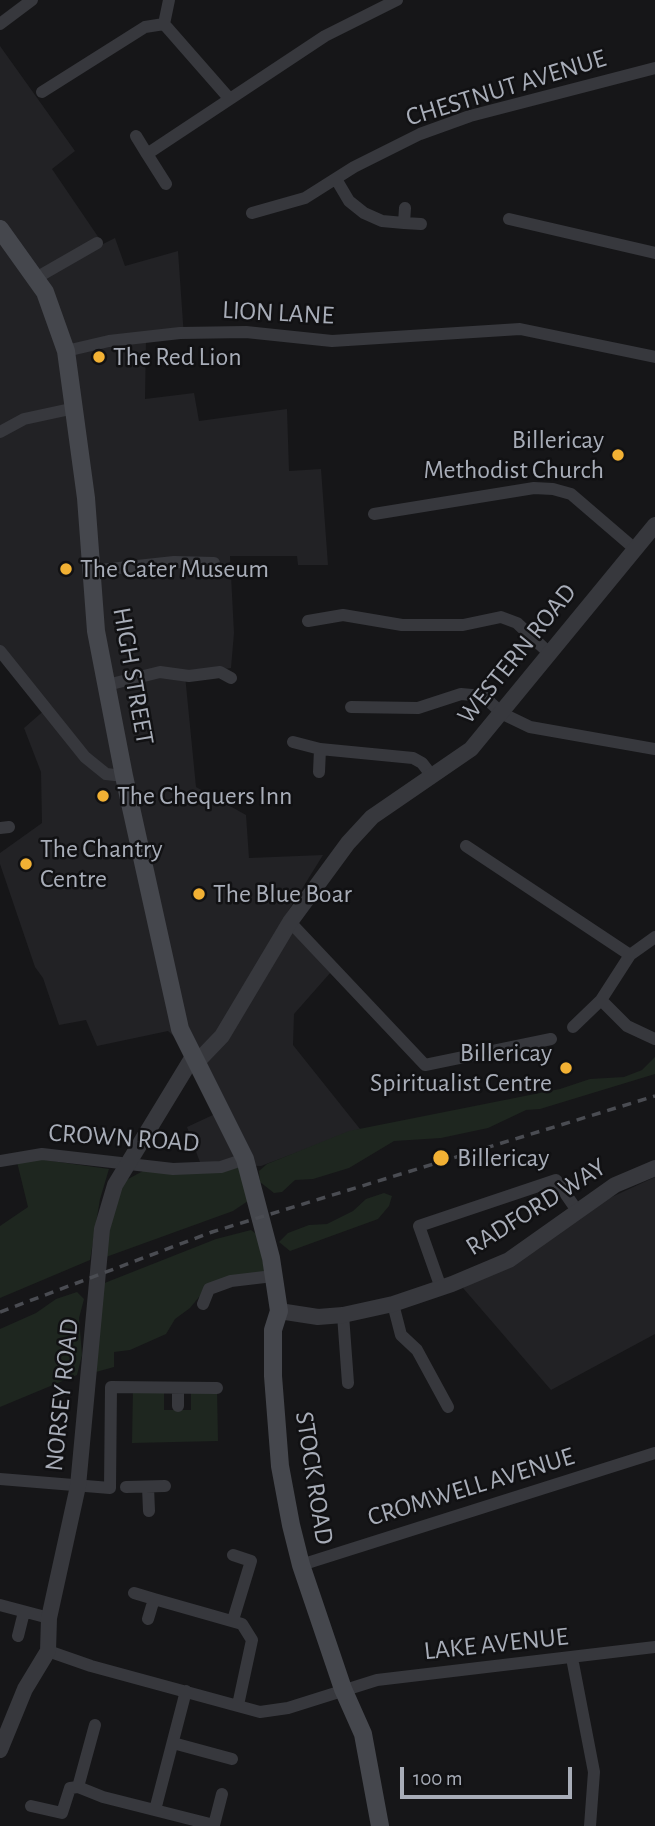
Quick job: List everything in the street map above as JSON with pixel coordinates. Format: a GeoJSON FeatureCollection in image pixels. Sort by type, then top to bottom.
{"type":"FeatureCollection","features":[{"type":"Feature","properties":{"kind":"main road","name":"HIGH STREET"},"geometry":{"type":"LineString","coordinates":[[0,229],[36,278],[53,309],[66,351],[75,408],[96,631],[124,776],[180,1029],[233,1133]]}},
{"type":"Feature","properties":{"kind":"main road","name":"STOCK ROAD"},"geometry":{"type":"LineString","coordinates":[[233,1133],[248,1168],[272,1267],[279,1311],[273,1330],[280,1466],[301,1564],[343,1689],[363,1734],[380,1826]]}},
{"type":"Feature","properties":{"kind":"street"},"geometry":{"type":"LineString","coordinates":[[0,24],[32,0]]}},
{"type":"Feature","properties":{"kind":"street"},"geometry":{"type":"LineString","coordinates":[[164,24],[169,0]]}},
{"type":"Feature","properties":{"kind":"street"},"geometry":{"type":"LineString","coordinates":[[147,154],[228,97],[325,36],[397,0]]}},
{"type":"Feature","properties":{"kind":"street"},"geometry":{"type":"LineString","coordinates":[[43,92],[145,27],[164,24]]}},
{"type":"Feature","properties":{"kind":"street"},"geometry":{"type":"LineString","coordinates":[[164,24],[228,97]]}},
{"type":"Feature","properties":{"kind":"street","name":"CHESTNUT AVENUE"},"geometry":{"type":"LineString","coordinates":[[251,213],[305,198],[383,151],[433,129],[655,68]]}},
{"type":"Feature","properties":{"kind":"street"},"geometry":{"type":"LineString","coordinates":[[136,136],[166,184]]}},
{"type":"Feature","properties":{"kind":"street"},"geometry":{"type":"LineString","coordinates":[[336,179],[349,201],[364,213],[382,221],[421,224]]}},
{"type":"Feature","properties":{"kind":"street"},"geometry":{"type":"LineString","coordinates":[[404,223],[405,208]]}},
{"type":"Feature","properties":{"kind":"street"},"geometry":{"type":"LineString","coordinates":[[509,219],[655,253]]}},
{"type":"Feature","properties":{"kind":"street"},"geometry":{"type":"LineString","coordinates":[[36,278],[97,243]]}},
{"type":"Feature","properties":{"kind":"street","name":"LION LANE"},"geometry":{"type":"LineString","coordinates":[[66,351],[109,341],[180,333],[246,332],[332,341],[520,329],[655,357]]}},
{"type":"Feature","properties":{"kind":"street"},"geometry":{"type":"LineString","coordinates":[[2,431],[24,419],[75,408]]}},
{"type":"Feature","properties":{"kind":"street"},"geometry":{"type":"LineString","coordinates":[[374,514],[534,488],[553,489],[571,494],[635,549]]}},
{"type":"Feature","properties":{"kind":"street","name":"WESTERN ROAD"},"geometry":{"type":"LineString","coordinates":[[196,1058],[234,1017],[290,922],[331,864],[372,817],[471,749],[503,714],[548,652],[655,525]]}},
{"type":"Feature","properties":{"kind":"street"},"geometry":{"type":"LineString","coordinates":[[91,571],[174,562],[214,563]]}},
{"type":"Feature","properties":{"kind":"street"},"geometry":{"type":"LineString","coordinates":[[308,621],[343,610],[402,625],[463,625],[501,617],[517,622],[548,652]]}},
{"type":"Feature","properties":{"kind":"street"},"geometry":{"type":"LineString","coordinates":[[0,651],[85,757],[106,774],[124,776]]}},
{"type":"Feature","properties":{"kind":"street"},"geometry":{"type":"LineString","coordinates":[[107,685],[160,672],[189,676],[220,672],[231,678]]}},
{"type":"Feature","properties":{"kind":"street"},"geometry":{"type":"LineString","coordinates":[[351,707],[366,705],[418,708],[461,694],[472,694],[483,696],[503,714],[530,727],[655,748]]}},
{"type":"Feature","properties":{"kind":"street"},"geometry":{"type":"LineString","coordinates":[[293,742],[320,749],[413,758],[422,763],[432,776]]}},
{"type":"Feature","properties":{"kind":"street"},"geometry":{"type":"LineString","coordinates":[[319,772],[320,749]]}},
{"type":"Feature","properties":{"kind":"street"},"geometry":{"type":"LineString","coordinates":[[466,846],[630,956]]}},
{"type":"Feature","properties":{"kind":"street"},"geometry":{"type":"LineString","coordinates":[[290,922],[425,1065],[551,1039]]}},
{"type":"Feature","properties":{"kind":"street"},"geometry":{"type":"LineString","coordinates":[[573,1027],[601,1000],[630,956],[655,937]]}},
{"type":"Feature","properties":{"kind":"street"},"geometry":{"type":"LineString","coordinates":[[601,1000],[627,1026],[655,1040]]}},
{"type":"Feature","properties":{"kind":"street","name":"NORSEY ROAD"},"geometry":{"type":"LineString","coordinates":[[0,1749],[25,1689],[47,1651],[49,1618],[78,1486],[102,1228],[115,1185],[196,1058]]}},
{"type":"Feature","properties":{"kind":"street","name":"CROWN ROAD"},"geometry":{"type":"LineString","coordinates":[[0,1161],[43,1154],[173,1169],[248,1168]]}},
{"type":"Feature","properties":{"kind":"street","name":"RADFORD WAY"},"geometry":{"type":"LineString","coordinates":[[279,1311],[318,1317],[343,1315],[393,1304],[441,1289],[509,1260],[614,1185],[655,1168]]}},
{"type":"Feature","properties":{"kind":"street"},"geometry":{"type":"LineString","coordinates":[[441,1289],[419,1226],[556,1180],[578,1212]]}},
{"type":"Feature","properties":{"kind":"street"},"geometry":{"type":"LineString","coordinates":[[203,1304],[209,1289],[272,1267]]}},
{"type":"Feature","properties":{"kind":"street"},"geometry":{"type":"LineString","coordinates":[[393,1304],[401,1335],[417,1350],[447,1408]]}},
{"type":"Feature","properties":{"kind":"street"},"geometry":{"type":"LineString","coordinates":[[343,1315],[348,1383]]}},
{"type":"Feature","properties":{"kind":"street"},"geometry":{"type":"LineString","coordinates":[[117,1488],[111,1387],[218,1388]]}},
{"type":"Feature","properties":{"kind":"street"},"geometry":{"type":"LineString","coordinates":[[178,1388],[178,1406]]}},
{"type":"Feature","properties":{"kind":"street","name":"CROMWELL AVENUE"},"geometry":{"type":"LineString","coordinates":[[301,1564],[655,1453]]}},
{"type":"Feature","properties":{"kind":"street"},"geometry":{"type":"LineString","coordinates":[[0,1479],[117,1488],[165,1486]]}},
{"type":"Feature","properties":{"kind":"street"},"geometry":{"type":"LineString","coordinates":[[148,1487],[149,1511]]}},
{"type":"Feature","properties":{"kind":"street"},"geometry":{"type":"LineString","coordinates":[[233,1555],[251,1561],[233,1620]]}},
{"type":"Feature","properties":{"kind":"street"},"geometry":{"type":"LineString","coordinates":[[134,1593],[233,1620],[248,1630],[252,1640],[237,1705]]}},
{"type":"Feature","properties":{"kind":"street"},"geometry":{"type":"LineString","coordinates":[[148,1619],[154,1599]]}},
{"type":"Feature","properties":{"kind":"street"},"geometry":{"type":"LineString","coordinates":[[0,1605],[49,1618]]}},
{"type":"Feature","properties":{"kind":"street"},"geometry":{"type":"LineString","coordinates":[[18,1636],[24,1612]]}},
{"type":"Feature","properties":{"kind":"street","name":"LAKE AVENUE"},"geometry":{"type":"LineString","coordinates":[[47,1651],[91,1666],[260,1712],[278,1711],[377,1680],[655,1647]]}},
{"type":"Feature","properties":{"kind":"street"},"geometry":{"type":"LineString","coordinates":[[572,1658],[594,1772],[590,1826]]}},
{"type":"Feature","properties":{"kind":"street"},"geometry":{"type":"LineString","coordinates":[[155,1810],[186,1691]]}},
{"type":"Feature","properties":{"kind":"street"},"geometry":{"type":"LineString","coordinates":[[78,1787],[95,1725]]}},
{"type":"Feature","properties":{"kind":"street"},"geometry":{"type":"LineString","coordinates":[[173,1743],[232,1759]]}},
{"type":"Feature","properties":{"kind":"street"},"geometry":{"type":"LineString","coordinates":[[31,1806],[62,1813],[70,1788],[78,1787],[214,1825],[222,1794]]}},
{"type":"Feature","properties":{"kind":"shaded area"},"geometry":{"type":"Polygon","coordinates":[[[0,46],[75,151],[52,169],[103,244],[115,238],[125,266],[178,251],[184,337],[146,340],[145,399],[194,393],[199,421],[287,409],[289,471],[321,469],[328,565],[298,565],[297,556],[230,556],[234,633],[231,668],[185,675],[196,787],[246,815],[249,858],[323,855],[282,921],[331,972],[294,1014],[293,1045],[360,1129],[261,1166],[201,1165],[187,1127],[228,1108],[194,1055],[168,1031],[97,1046],[86,1020],[59,1025],[43,978],[35,967],[0,864],[0,853],[42,823],[41,772],[24,728],[47,708],[0,651],[0,46]]]}},
{"type":"Feature","properties":{"kind":"shaded area"},"geometry":{"type":"Polygon","coordinates":[[[655,1057],[655,1074],[540,1109],[526,1110],[488,1128],[441,1138],[394,1141],[349,1168],[313,1179],[295,1180],[282,1192],[274,1193],[260,1182],[259,1171],[267,1164],[349,1131],[560,1089],[590,1079],[624,1077],[642,1070],[655,1057]]]}},
{"type":"Feature","properties":{"kind":"shaded area"},"geometry":{"type":"Polygon","coordinates":[[[37,1159],[109,1169],[100,1199],[90,1260],[0,1298],[0,1226],[28,1207],[17,1162],[37,1159]]]}},
{"type":"Feature","properties":{"kind":"shaded area"},"geometry":{"type":"Polygon","coordinates":[[[244,1166],[248,1201],[233,1211],[106,1257],[104,1222],[117,1185],[143,1171],[244,1166]]]}},
{"type":"Feature","properties":{"kind":"shaded area"},"geometry":{"type":"Polygon","coordinates":[[[655,1177],[655,1334],[551,1390],[463,1288],[575,1214],[655,1177]]]}},
{"type":"Feature","properties":{"kind":"shaded area"},"geometry":{"type":"Polygon","coordinates":[[[384,1193],[392,1196],[389,1206],[378,1219],[290,1251],[279,1242],[288,1233],[309,1225],[327,1224],[353,1211],[366,1199],[384,1193]]]}},
{"type":"Feature","properties":{"kind":"shaded area"},"geometry":{"type":"Polygon","coordinates":[[[251,1230],[262,1238],[266,1248],[262,1259],[266,1276],[199,1297],[175,1319],[166,1334],[130,1350],[114,1352],[114,1367],[96,1372],[102,1284],[216,1239],[251,1230]]]}},
{"type":"Feature","properties":{"kind":"shaded area"},"geometry":{"type":"Polygon","coordinates":[[[77,1292],[84,1299],[79,1318],[82,1355],[77,1375],[0,1407],[0,1329],[36,1313],[56,1299],[77,1292]]]}},
{"type":"Feature","properties":{"kind":"shaded area"},"geometry":{"type":"Polygon","coordinates":[[[133,1387],[164,1387],[164,1410],[191,1410],[191,1387],[217,1388],[218,1441],[132,1443],[133,1387]]]}},
{"type":"Feature","properties":{"kind":"railway"},"geometry":{"type":"LineString","coordinates":[[0,1312],[212,1232],[655,1096]]}},
{"type":"Feature","properties":{"kind":"place","name":"The Red Lion"},"geometry":{"type":"Point","coordinates":[99,357]}},
{"type":"Feature","properties":{"kind":"place","name":"Billericay Methodist Church"},"geometry":{"type":"Point","coordinates":[618,455]}},
{"type":"Feature","properties":{"kind":"place","name":"The Cater Museum"},"geometry":{"type":"Point","coordinates":[66,569]}},
{"type":"Feature","properties":{"kind":"place","name":"The Chequers Inn"},"geometry":{"type":"Point","coordinates":[103,796]}},
{"type":"Feature","properties":{"kind":"place","name":"The Chantry Centre"},"geometry":{"type":"Point","coordinates":[26,864]}},
{"type":"Feature","properties":{"kind":"place","name":"The Blue Boar"},"geometry":{"type":"Point","coordinates":[199,894]}},
{"type":"Feature","properties":{"kind":"place","name":"Billericay Spiritualist Centre"},"geometry":{"type":"Point","coordinates":[566,1068]}},
{"type":"Feature","properties":{"kind":"place","name":"Billericay"},"geometry":{"type":"Point","coordinates":[441,1158]}}]}
